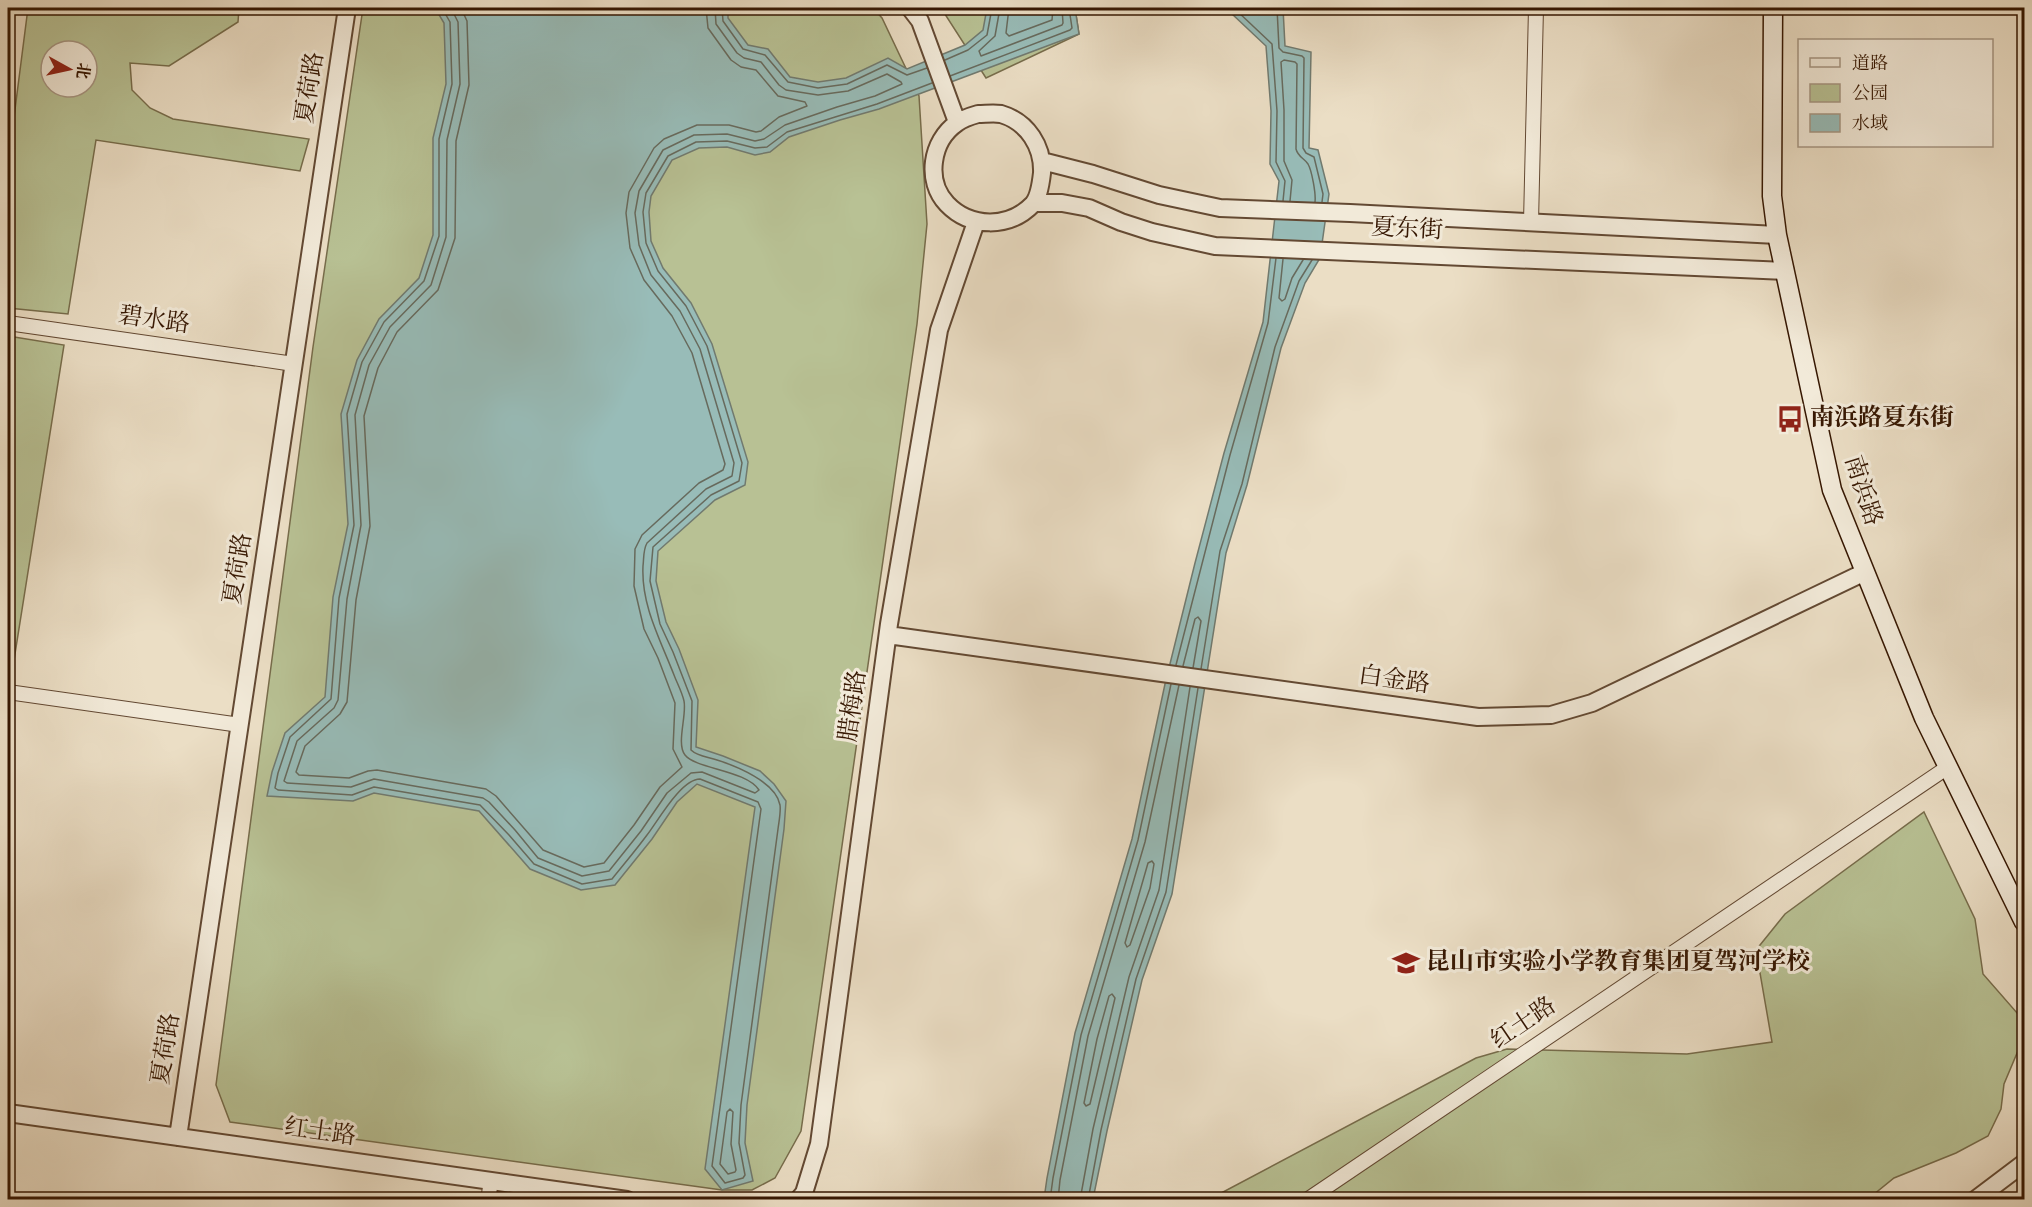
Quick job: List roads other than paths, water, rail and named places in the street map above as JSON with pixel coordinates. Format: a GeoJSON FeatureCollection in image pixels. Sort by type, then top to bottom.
{"type":"FeatureCollection","features":[{"type":"Feature","properties":{"kind":"main road","name":"南浜路"},"geometry":{"type":"LineString","coordinates":[[1773,8],[1772,196],[1777,235],[1832,490],[1924,718],[2025,922]]}},
{"type":"Feature","properties":{"kind":"street","name":"夏荷路"},"geometry":{"type":"LineString","coordinates":[[178,1137],[347,8]]}},
{"type":"Feature","properties":{"kind":"street"},"geometry":{"type":"LineString","coordinates":[[909,8],[920,21],[957,122]]}},
{"type":"Feature","properties":{"kind":"street"},"geometry":{"type":"LineString","coordinates":[[1531,222],[1536,8]]}},
{"type":"Feature","properties":{"kind":"street"},"geometry":{"type":"LineString","coordinates":[[978,114],[1000,114],[1020,123],[1035,140],[1042,161],[1041,182],[1034,203],[1016,215],[996,222],[976,222],[956,213],[942,198],[934,178],[934,157],[942,137],[957,122],[978,114]]}},
{"type":"Feature","properties":{"kind":"street","name":"夏东街"},"geometry":{"type":"LineString","coordinates":[[1042,161],[1186,202],[1220,208],[1777,235]]}},
{"type":"Feature","properties":{"kind":"street","name":"夏东街"},"geometry":{"type":"LineString","coordinates":[[1034,203],[1062,203],[1089,208],[1121,222],[1180,240],[1215,246],[1785,271]]}},
{"type":"Feature","properties":{"kind":"street","name":"腊梅路"},"geometry":{"type":"LineString","coordinates":[[798,1200],[804,1193],[819,1144],[888,635],[939,330],[976,222]]}},
{"type":"Feature","properties":{"kind":"street","name":"碧水路"},"geometry":{"type":"LineString","coordinates":[[8,323],[294,364]]}},
{"type":"Feature","properties":{"kind":"street","name":"白金路"},"geometry":{"type":"LineString","coordinates":[[888,635],[1478,717],[1551,715],[1592,704],[1865,572]]}},
{"type":"Feature","properties":{"kind":"street"},"geometry":{"type":"LineString","coordinates":[[8,692],[240,725]]}},
{"type":"Feature","properties":{"kind":"street","name":"红士路"},"geometry":{"type":"LineString","coordinates":[[1306,1200],[1948,767]]}},
{"type":"Feature","properties":{"kind":"street","name":"红士路"},"geometry":{"type":"LineString","coordinates":[[8,1113],[627,1200]]}},
{"type":"Feature","properties":{"kind":"street"},"geometry":{"type":"LineString","coordinates":[[1975,1200],[2025,1163]]}},
{"type":"Feature","properties":{"kind":"street"},"geometry":{"type":"LineString","coordinates":[[488,1200],[491,1180]]}},
{"type":"Feature","properties":{"kind":"water"},"geometry":{"type":"Polygon","coordinates":[[[435,8],[728,8],[728,18],[748,45],[768,49],[790,77],[818,82],[846,78],[888,58],[907,69],[965,45],[983,30],[987,8],[1075,8],[1079,34],[879,109],[789,137],[770,152],[755,155],[727,147],[699,148],[672,160],[651,196],[649,212],[651,241],[663,268],[691,303],[712,344],[748,462],[745,485],[715,500],[658,551],[656,581],[666,622],[698,700],[696,747],[760,771],[774,784],[786,801],[747,1105],[745,1143],[753,1181],[722,1190],[705,1169],[755,807],[697,784],[677,802],[652,839],[615,885],[581,890],[530,869],[479,811],[374,793],[353,801],[267,796],[285,733],[325,697],[333,597],[348,524],[341,414],[357,360],[379,319],[419,278],[433,235],[433,138],[446,84],[444,23],[435,8]]]}},
{"type":"Feature","properties":{"kind":"water"},"geometry":{"type":"Polygon","coordinates":[[[1075,8],[1283,8],[1285,46],[1311,52],[1309,148],[1318,150],[1329,194],[1320,258],[1305,283],[1281,348],[1247,485],[1226,553],[1172,894],[1142,980],[1093,1199],[1044,1199],[1075,1033],[1132,839],[1165,684],[1195,563],[1224,453],[1263,322],[1279,181],[1270,164],[1271,111],[1266,46],[1232,14],[1075,8]]]}},
{"type":"Feature","properties":{"kind":"place","name":"南浜路夏东街"},"geometry":{"type":"Point","coordinates":[1790,419]}},
{"type":"Feature","properties":{"kind":"place","name":"昆山市实验小学教育集团夏驾河学校"},"geometry":{"type":"Point","coordinates":[1406,963]}}]}
